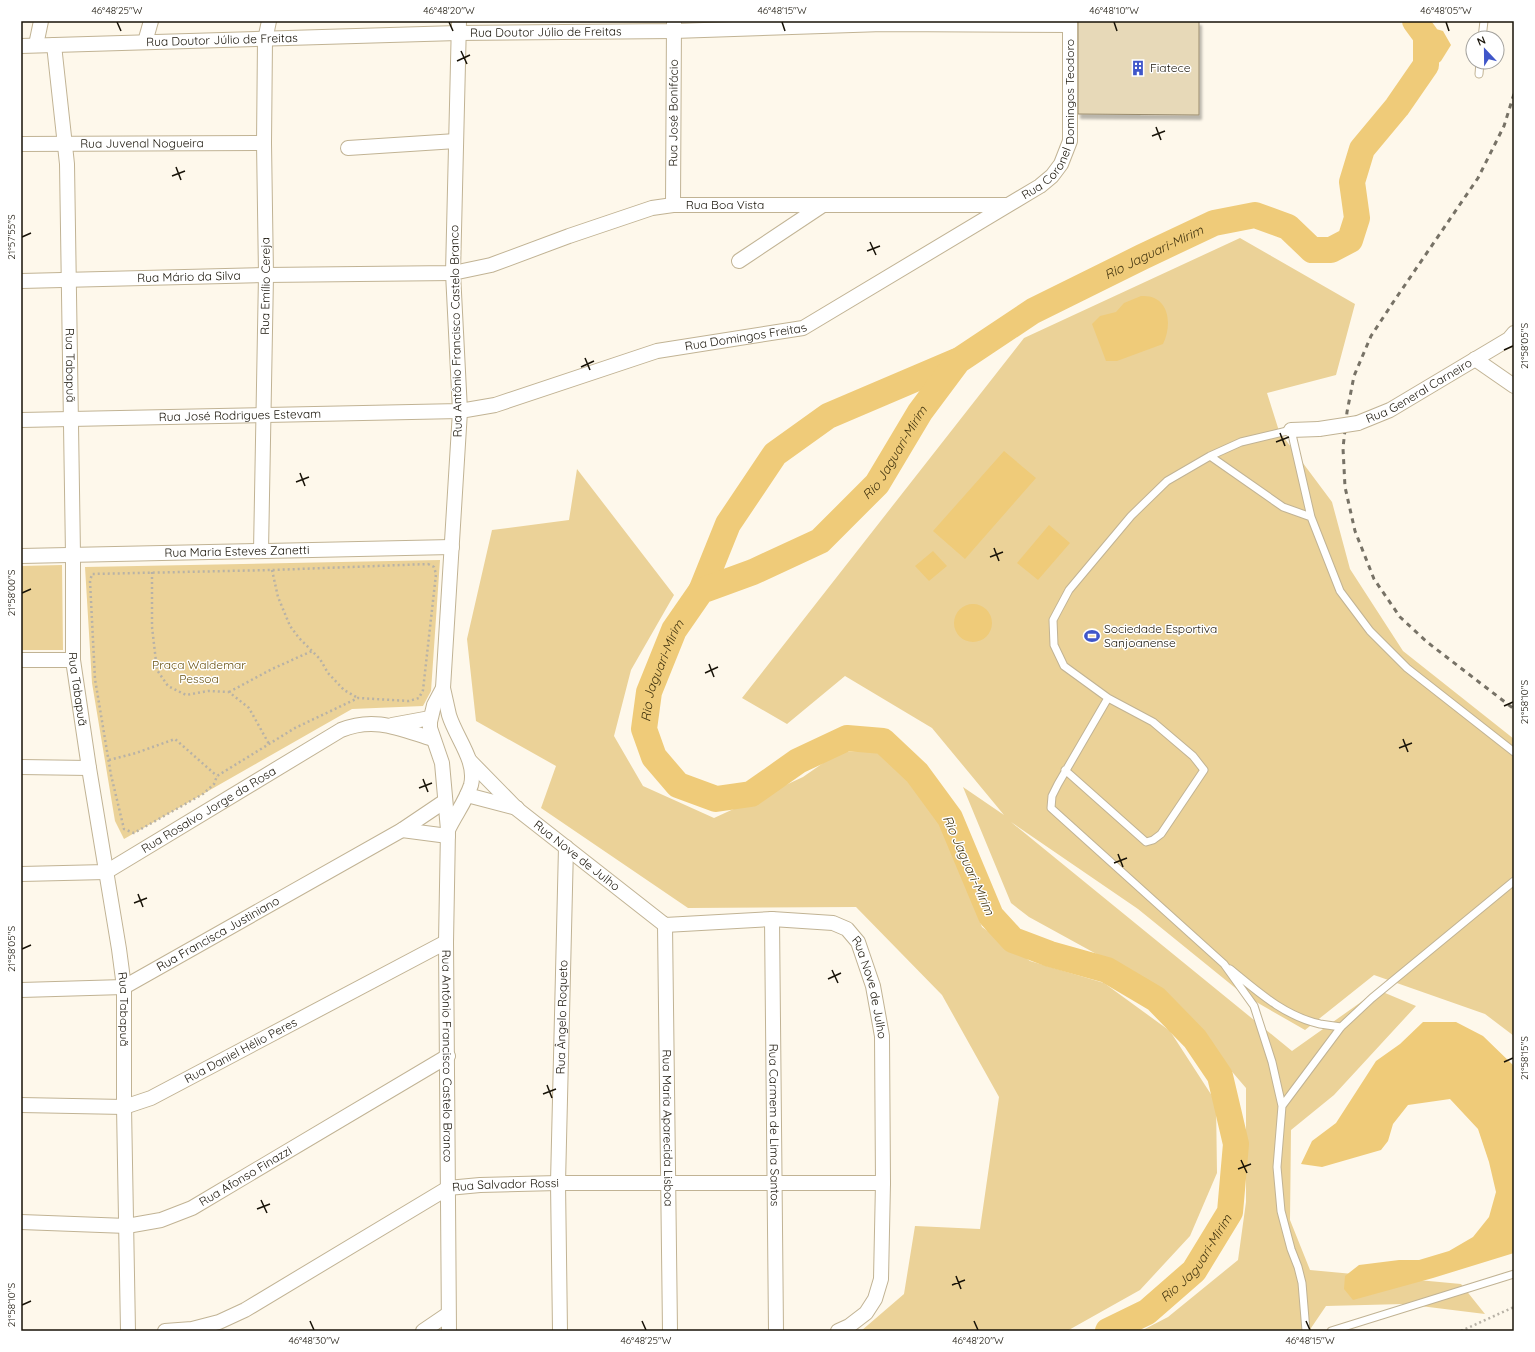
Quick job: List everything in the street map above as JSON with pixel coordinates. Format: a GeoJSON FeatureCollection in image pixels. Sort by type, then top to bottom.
{"type":"FeatureCollection","features":[{"type":"Feature","properties":{"kind":"street"},"geometry":{"type":"LineString","coordinates":[[36,45],[41,21]]}},
{"type":"Feature","properties":{"kind":"street"},"geometry":{"type":"LineString","coordinates":[[146,42],[151,21]]}},
{"type":"Feature","properties":{"kind":"street","name":"Rua Emílio Cereja"},"geometry":{"type":"LineString","coordinates":[[261,551],[266,275],[264,143],[265,40],[269,21]]}},
{"type":"Feature","properties":{"kind":"street","name":"Rua Doutor Júlio de Freitas"},"geometry":{"type":"LineString","coordinates":[[21,46],[265,40],[458,27],[883,23],[1070,23]]}},
{"type":"Feature","properties":{"kind":"street","name":"Rua Coronel Domingos Teodoro"},"geometry":{"type":"LineString","coordinates":[[1007,206],[1040,186],[1052,176],[1061,164],[1070,140],[1070,23]]}},
{"type":"Feature","properties":{"kind":"street","name":"Rua José Bonifácio"},"geometry":{"type":"LineString","coordinates":[[673,205],[674,26]]}},
{"type":"Feature","properties":{"kind":"street","name":"Rua Antônio Francisco Castelo Branco"},"geometry":{"type":"LineString","coordinates":[[448,833],[471,785],[472,775],[470,761],[449,715],[443,688],[460,411],[453,273],[458,27]]}},
{"type":"Feature","properties":{"kind":"street","name":"Rua Tabapuã"},"geometry":{"type":"LineString","coordinates":[[54,45],[67,164],[73,555],[73,660],[124,987],[124,1107],[128,1331]]}},
{"type":"Feature","properties":{"kind":"street"},"geometry":{"type":"LineString","coordinates":[[348,148],[456,141]]}},
{"type":"Feature","properties":{"kind":"street","name":"Rua Juvenal Nogueira"},"geometry":{"type":"LineString","coordinates":[[21,144],[264,143]]}},
{"type":"Feature","properties":{"kind":"street","name":"Rua Boa Vista"},"geometry":{"type":"LineString","coordinates":[[453,273],[491,265],[568,236],[646,210],[673,205],[1007,206]]}},
{"type":"Feature","properties":{"kind":"street"},"geometry":{"type":"LineString","coordinates":[[739,261],[823,205]]}},
{"type":"Feature","properties":{"kind":"street","name":"Rua Domingos Freitas"},"geometry":{"type":"LineString","coordinates":[[460,411],[495,405],[656,351],[803,328],[1007,206]]}},
{"type":"Feature","properties":{"kind":"street","name":"Rua Mário da Silva"},"geometry":{"type":"LineString","coordinates":[[21,281],[266,275],[453,273]]}},
{"type":"Feature","properties":{"kind":"street","name":"Rua General Carneiro"},"geometry":{"type":"LineString","coordinates":[[1291,430],[1319,429],[1358,423],[1390,410],[1509,339],[1514,333]]}},
{"type":"Feature","properties":{"kind":"street"},"geometry":{"type":"LineString","coordinates":[[1475,359],[1514,386]]}},
{"type":"Feature","properties":{"kind":"street","name":"Rua José Rodrigues Estevam"},"geometry":{"type":"LineString","coordinates":[[21,420],[460,411]]}},
{"type":"Feature","properties":{"kind":"street","name":"Rua Maria Esteves Zanetti"},"geometry":{"type":"LineString","coordinates":[[21,556],[452,547]]}},
{"type":"Feature","properties":{"kind":"street"},"geometry":{"type":"LineString","coordinates":[[21,660],[73,660]]}},
{"type":"Feature","properties":{"kind":"street","name":"Rua Antônio Francisco Castelo Branco"},"geometry":{"type":"LineString","coordinates":[[443,688],[434,705],[430,718],[430,728],[442,763],[448,833],[446,942],[449,1331]]}},
{"type":"Feature","properties":{"kind":"street","name":"Rua Rosalvo Jorge da Rosa"},"geometry":{"type":"LineString","coordinates":[[389,726],[430,718]]}},
{"type":"Feature","properties":{"kind":"street","name":"Rua Rosalvo Jorge da Rosa"},"geometry":{"type":"LineString","coordinates":[[21,874],[106,872],[341,730],[353,725],[367,723],[389,726],[433,739]]}},
{"type":"Feature","properties":{"kind":"street","name":"Rua Nove de Julho"},"geometry":{"type":"LineString","coordinates":[[470,761],[517,808],[664,925],[772,919],[833,923],[847,929],[858,942],[873,986],[882,1036],[883,1183],[881,1279],[875,1299],[866,1313],[848,1326],[838,1331]]}},
{"type":"Feature","properties":{"kind":"street"},"geometry":{"type":"LineString","coordinates":[[21,767],[89,768]]}},
{"type":"Feature","properties":{"kind":"street"},"geometry":{"type":"LineString","coordinates":[[466,795],[517,808]]}},
{"type":"Feature","properties":{"kind":"street","name":"Rua Francisca Justiniano"},"geometry":{"type":"LineString","coordinates":[[21,990],[124,987],[402,830],[445,801]]}},
{"type":"Feature","properties":{"kind":"street"},"geometry":{"type":"LineString","coordinates":[[402,830],[448,833]]}},
{"type":"Feature","properties":{"kind":"street","name":"Rua Ângelo Roqueto"},"geometry":{"type":"LineString","coordinates":[[560,1331],[558,1182],[566,847]]}},
{"type":"Feature","properties":{"kind":"street","name":"Rua Carmem de Lima Santos"},"geometry":{"type":"LineString","coordinates":[[772,919],[776,1331]]}},
{"type":"Feature","properties":{"kind":"street","name":"Rua Maria Aparecida Lisboa"},"geometry":{"type":"LineString","coordinates":[[664,925],[670,1331]]}},
{"type":"Feature","properties":{"kind":"street","name":"Rua Daniel Hélio Peres"},"geometry":{"type":"LineString","coordinates":[[21,1105],[124,1107],[151,1098],[446,942]]}},
{"type":"Feature","properties":{"kind":"street","name":"Rua Afonso Finazzi"},"geometry":{"type":"LineString","coordinates":[[21,1222],[127,1226],[161,1220],[192,1208],[448,1056]]}},
{"type":"Feature","properties":{"kind":"street","name":"Rua Salvador Rossi"},"geometry":{"type":"LineString","coordinates":[[165,1331],[192,1330],[219,1322],[245,1310],[448,1188],[480,1185],[558,1182],[883,1183]]}},
{"type":"Feature","properties":{"kind":"street"},"geometry":{"type":"LineString","coordinates":[[423,1331],[448,1314]]}},
{"type":"Feature","properties":{"kind":"lane"},"geometry":{"type":"LineString","coordinates":[[1479,70],[1479,74]]}},
{"type":"Feature","properties":{"kind":"lane"},"geometry":{"type":"LineString","coordinates":[[1065,770],[1146,842],[1153,840],[1161,834],[1204,770],[1193,756],[1153,722],[1108,698],[1064,666],[1054,645],[1053,620],[1069,590],[1131,516],[1167,481],[1210,456],[1241,442],[1291,430],[1311,517],[1340,591],[1370,631],[1407,668],[1514,752]]}},
{"type":"Feature","properties":{"kind":"lane"},"geometry":{"type":"LineString","coordinates":[[1210,456],[1283,507],[1311,517]]}},
{"type":"Feature","properties":{"kind":"lane"},"geometry":{"type":"LineString","coordinates":[[1108,698],[1065,770],[1052,796],[1051,808],[1224,964],[1270,1002],[1301,1018],[1320,1024],[1341,1027]]}},
{"type":"Feature","properties":{"kind":"lane"},"geometry":{"type":"LineString","coordinates":[[1282,1106],[1341,1027],[1372,998],[1514,881]]}},
{"type":"Feature","properties":{"kind":"lane"},"geometry":{"type":"LineString","coordinates":[[1224,964],[1254,1006],[1272,1062],[1282,1106],[1277,1167],[1281,1211],[1290,1249],[1298,1267],[1302,1283],[1306,1331]]}},
{"type":"Feature","properties":{"kind":"lane"},"geometry":{"type":"LineString","coordinates":[[1331,1331],[1514,1274]]}},
{"type":"Feature","properties":{"kind":"path"},"geometry":{"type":"LineString","coordinates":[[272,570],[278,597],[290,626],[320,659],[328,672],[344,690],[358,698],[409,701],[418,698],[421,694],[423,690],[436,574],[434,567],[428,564],[272,570],[92,574],[90,581],[95,679],[109,760],[124,829],[134,833],[203,794],[214,784],[217,776],[295,728],[358,698]]}},
{"type":"Feature","properties":{"kind":"path"},"geometry":{"type":"LineString","coordinates":[[152,572],[152,627],[157,670],[168,686],[186,695],[208,691],[229,692],[272,669],[312,651]]}},
{"type":"Feature","properties":{"kind":"path"},"geometry":{"type":"LineString","coordinates":[[229,692],[249,708],[269,744]]}},
{"type":"Feature","properties":{"kind":"path"},"geometry":{"type":"LineString","coordinates":[[109,760],[175,739],[217,776]]}},
{"type":"Feature","properties":{"kind":"path"},"geometry":{"type":"LineString","coordinates":[[1461,1331],[1514,1307]]}},
{"type":"Feature","properties":{"kind":"green space","name":"Sociedade Esportiva Sanjoanense"},"geometry":{"type":"Polygon","coordinates":[[[1240,238],[1355,304],[1336,375],[1267,393],[1279,431],[1332,502],[1350,569],[1403,651],[1514,739],[1514,1036],[1485,1014],[1374,975],[1305,1030],[1244,995],[1138,909],[1011,822],[1292,1051],[1378,990],[1416,1006],[1334,1095],[1291,1130],[1290,1220],[1310,1270],[1461,1284],[1485,1314],[1404,1304],[1326,1306],[1309,1331],[1141,1331],[1168,1317],[1238,1260],[1246,1202],[1246,1088],[1162,990],[1029,917],[1011,903],[963,787],[1004,815],[932,728],[845,676],[787,724],[742,698],[1024,338],[1240,238]]]}},
{"type":"Feature","properties":{"kind":"green space"},"geometry":{"type":"Polygon","coordinates":[[[577,469],[674,595],[631,670],[614,736],[643,786],[714,818],[803,777],[839,752],[883,750],[937,813],[982,927],[1030,961],[1104,983],[1170,1031],[1216,1102],[1217,1173],[1190,1236],[1140,1290],[1067,1331],[861,1331],[904,1294],[915,1226],[980,1229],[999,1097],[942,995],[856,907],[688,908],[541,808],[556,766],[476,721],[467,639],[492,530],[569,520],[577,469]]]}},
{"type":"Feature","properties":{"kind":"green space","name":"Praça Waldemar Pessoa"},"geometry":{"type":"Polygon","coordinates":[[[440,560],[431,691],[423,706],[352,709],[124,839],[115,821],[92,683],[85,567],[440,560]]]}},
{"type":"Feature","properties":{"kind":"green space"},"geometry":{"type":"Polygon","coordinates":[[[62,565],[63,650],[21,650],[21,566],[62,565]]]}},
{"type":"Feature","properties":{"kind":"shaded area"},"geometry":{"type":"Polygon","coordinates":[[[1404,21],[1426,21],[1429,27],[1443,31],[1451,45],[1441,61],[1414,83],[1416,55],[1415,40],[1411,28],[1404,21]]]}},
{"type":"Feature","properties":{"kind":"shaded area"},"geometry":{"type":"Polygon","coordinates":[[[1141,296],[1158,300],[1163,305],[1168,319],[1168,328],[1163,344],[1117,361],[1106,361],[1092,324],[1100,316],[1116,312],[1124,303],[1141,296]]]}},
{"type":"Feature","properties":{"kind":"shaded area"},"geometry":{"type":"Polygon","coordinates":[[[1004,451],[1036,478],[965,559],[933,531],[1004,451]]]}},
{"type":"Feature","properties":{"kind":"shaded area"},"geometry":{"type":"Polygon","coordinates":[[[1049,525],[1070,543],[1038,580],[1017,563],[1049,525]]]}},
{"type":"Feature","properties":{"kind":"shaded area"},"geometry":{"type":"Polygon","coordinates":[[[933,551],[947,566],[929,581],[915,566],[933,551]]]}},
{"type":"Feature","properties":{"kind":"shaded area"},"geometry":{"type":"Polygon","coordinates":[[[969,604],[977,604],[987,609],[991,616],[991,630],[987,637],[977,642],[969,642],[959,637],[957,634],[954,627],[954,619],[959,609],[962,607],[969,604]]]}},
{"type":"Feature","properties":{"kind":"shaded area"},"geometry":{"type":"Polygon","coordinates":[[[1423,1022],[1456,1022],[1483,1036],[1514,1066],[1514,1253],[1433,1278],[1353,1300],[1344,1289],[1345,1276],[1359,1265],[1399,1260],[1419,1260],[1449,1251],[1473,1237],[1489,1217],[1496,1192],[1489,1162],[1478,1129],[1450,1099],[1408,1105],[1393,1124],[1388,1141],[1381,1150],[1322,1167],[1301,1164],[1312,1141],[1336,1123],[1376,1061],[1400,1044],[1423,1022]]]}},
{"type":"Feature","properties":{"kind":"building","name":"Fiatece"},"geometry":{"type":"Polygon","coordinates":[[[1078,21],[1199,21],[1199,115],[1078,114],[1078,21]]]}},
{"type":"Feature","properties":{"kind":"waterway","name":"Rio Jaguari-Mirim"},"geometry":{"type":"LineString","coordinates":[[1108,1331],[1147,1312],[1194,1271],[1230,1212],[1236,1144],[1220,1076],[1195,1039],[1156,999],[1107,970],[1050,954],[1013,940],[991,916],[950,818],[917,773],[883,741],[847,738],[798,761],[751,794],[716,799],[678,785],[654,757],[644,729],[649,692],[674,630],[701,591],[753,572],[820,541],[877,484],[920,412],[958,361],[1033,311],[1214,223],[1255,215],[1288,227],[1312,250],[1331,250],[1350,240],[1357,218],[1352,182],[1362,149],[1397,107],[1426,65],[1426,36],[1415,21]]}},
{"type":"Feature","properties":{"kind":"waterway"},"geometry":{"type":"LineString","coordinates":[[701,591],[728,524],[775,454],[828,416],[957,361]]}},
{"type":"Feature","properties":{"kind":"railway"},"geometry":{"type":"LineString","coordinates":[[1514,94],[1504,126],[1478,178],[1371,336],[1354,376],[1347,412],[1343,448],[1345,487],[1355,531],[1374,579],[1400,617],[1427,642],[1514,709]]}},
{"type":"Feature","properties":{"kind":"place","name":"Fiatece"},"geometry":{"type":"Point","coordinates":[1138,68]}},
{"type":"Feature","properties":{"kind":"place","name":"Sociedade Esportiva Sanjoanense"},"geometry":{"type":"Point","coordinates":[1092,636]}}]}
